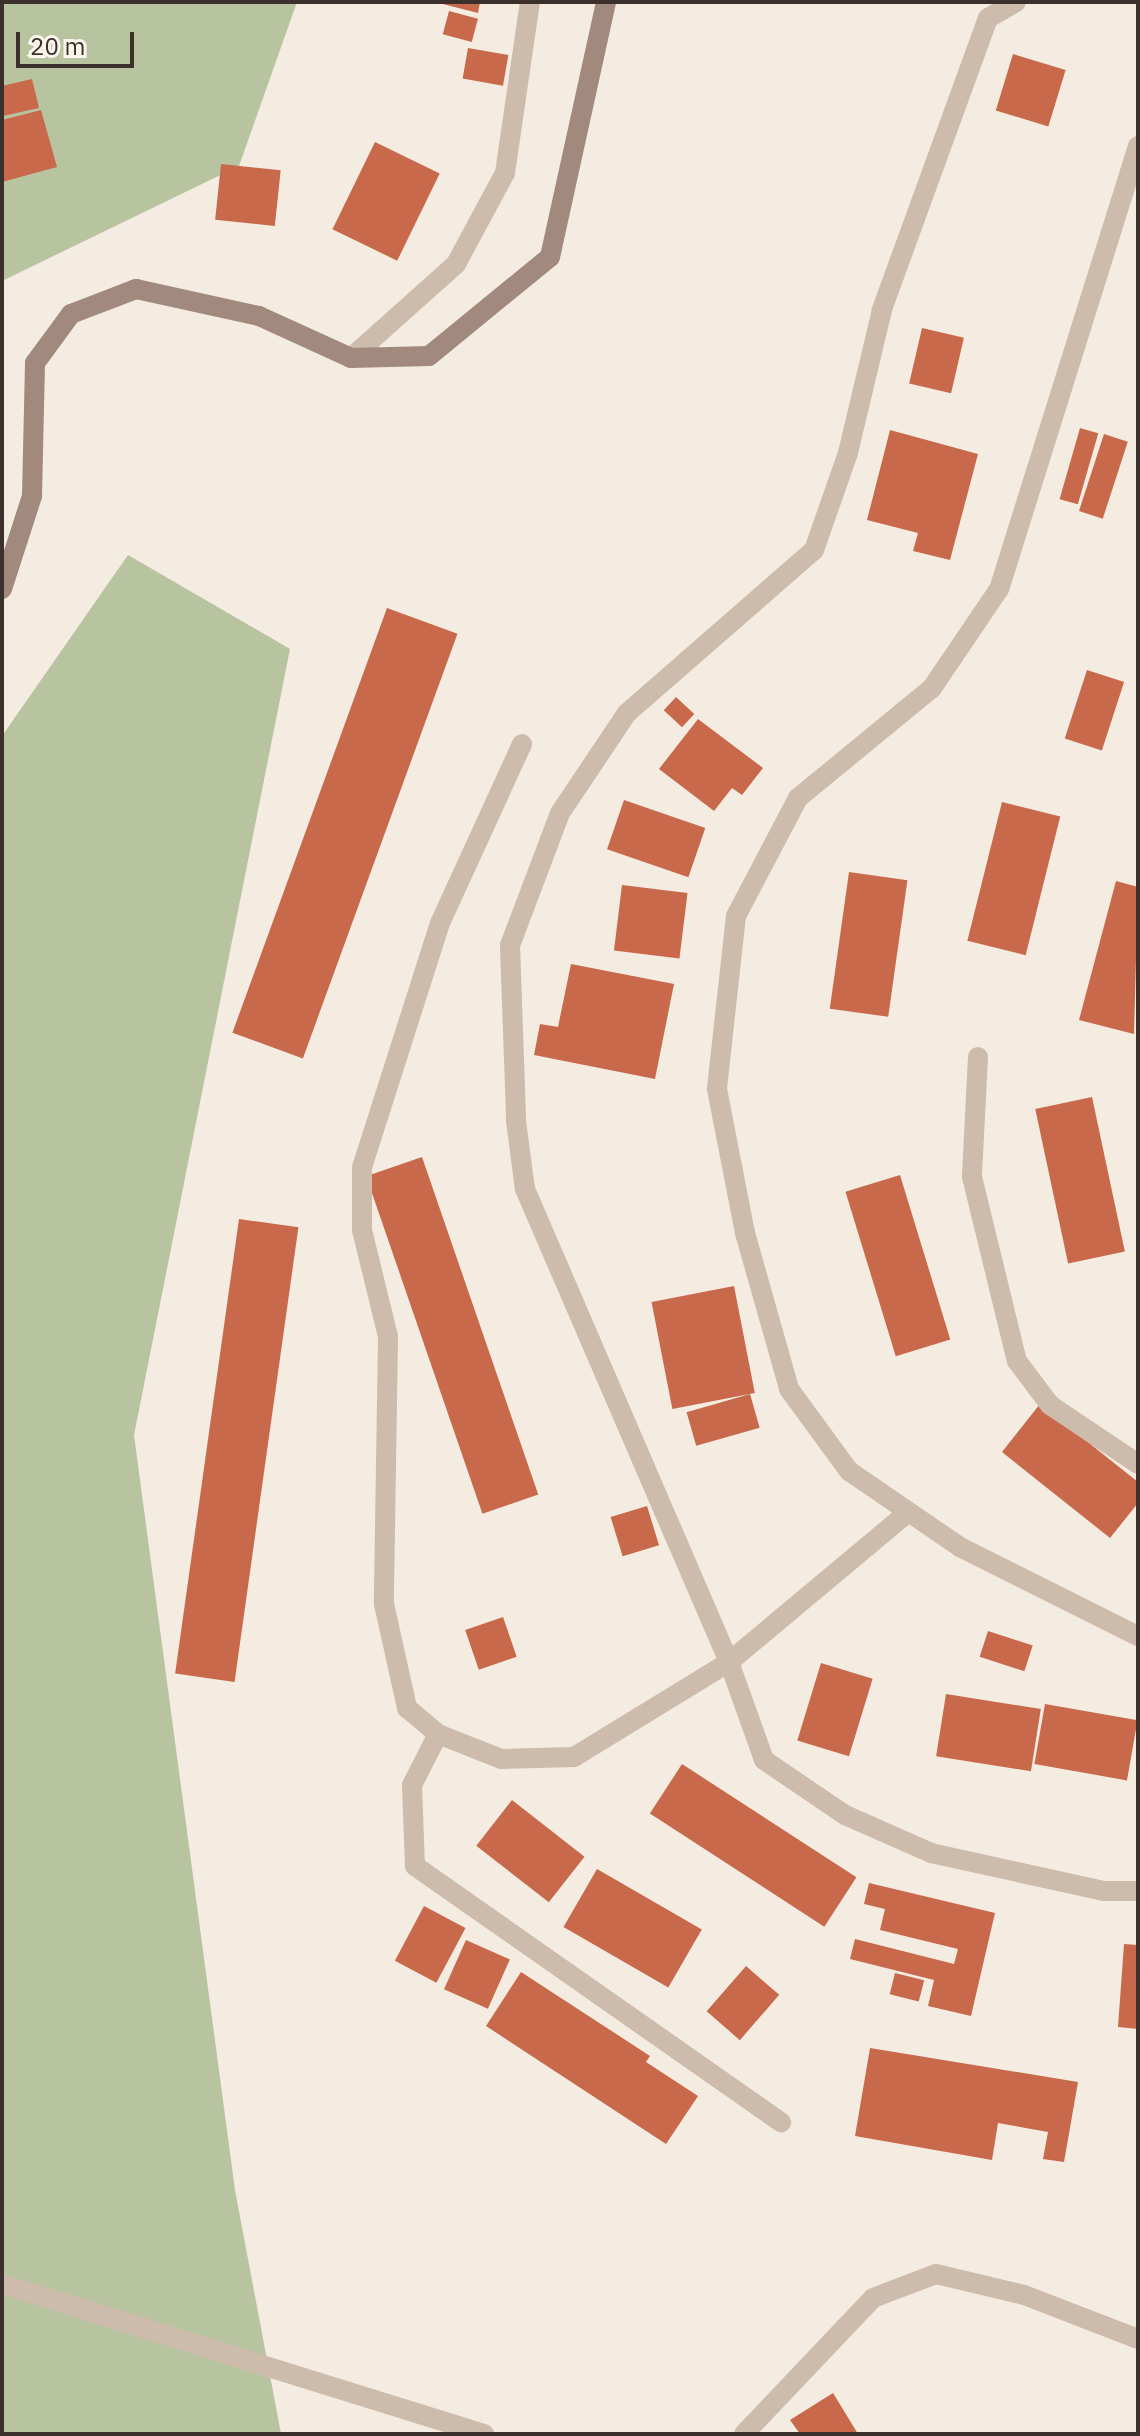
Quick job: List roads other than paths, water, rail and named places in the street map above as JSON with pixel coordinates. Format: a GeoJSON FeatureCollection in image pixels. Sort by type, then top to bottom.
{"type":"FeatureCollection","features":[{"type":"Feature","properties":{"kind":"main road"},"geometry":{"type":"LineString","coordinates":[[2,589],[32,496],[35,363],[71,314],[136,289],[259,316],[351,358],[429,356],[550,257],[606,2]]}},
{"type":"Feature","properties":{"kind":"street"},"geometry":{"type":"LineString","coordinates":[[351,358],[456,264],[505,173],[530,2]]}},
{"type":"Feature","properties":{"kind":"street"},"geometry":{"type":"LineString","coordinates":[[1016,2],[988,18],[982,33],[882,310],[848,453],[814,550],[627,713],[560,813],[510,945],[525,1189],[729,1662],[764,1760],[845,1815],[931,1853],[1104,1891],[1138,1891]]}},
{"type":"Feature","properties":{"kind":"street"},"geometry":{"type":"LineString","coordinates":[[1138,146],[999,589],[932,688],[798,798],[736,916],[717,1089],[745,1233],[789,1389],[849,1471],[960,1547],[1138,1636]]}},
{"type":"Feature","properties":{"kind":"street"},"geometry":{"type":"LineString","coordinates":[[522,744],[440,923],[362,1168],[362,1230],[388,1337],[384,1604],[407,1708],[438,1734],[501,1759],[574,1757],[729,1662],[907,1513]]}},
{"type":"Feature","properties":{"kind":"street"},"geometry":{"type":"LineString","coordinates":[[978,1057],[972,1177],[1017,1361],[1050,1405],[1138,1464]]}},
{"type":"Feature","properties":{"kind":"street"},"geometry":{"type":"LineString","coordinates":[[438,1734],[412,1785],[415,1866],[781,2122]]}},
{"type":"Feature","properties":{"kind":"street"},"geometry":{"type":"LineString","coordinates":[[744,2434],[873,2298],[936,2274],[1024,2295],[1138,2339]]}},
{"type":"Feature","properties":{"kind":"street"},"geometry":{"type":"LineString","coordinates":[[2,2284],[484,2434]]}}]}
